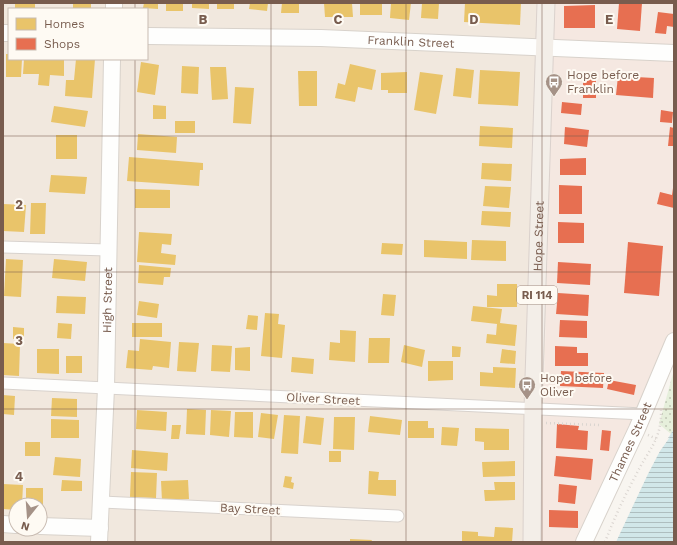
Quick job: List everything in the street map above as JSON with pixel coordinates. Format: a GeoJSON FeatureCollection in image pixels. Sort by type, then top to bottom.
{"type":"FeatureCollection","features":[{"type":"Feature","properties":{"kind":"main road","name":"Hope Street"},"geometry":{"type":"LineString","coordinates":[[532,542],[533,409],[546,3]]}},
{"type":"Feature","properties":{"kind":"street","name":"Franklin Street"},"geometry":{"type":"LineString","coordinates":[[148,36],[321,38],[674,53]]}},
{"type":"Feature","properties":{"kind":"street","name":"High Street"},"geometry":{"type":"LineString","coordinates":[[100,535],[106,388],[112,60]]}},
{"type":"Feature","properties":{"kind":"street"},"geometry":{"type":"LineString","coordinates":[[3,247],[108,250]]}},
{"type":"Feature","properties":{"kind":"street","name":"Thames Street"},"geometry":{"type":"LineString","coordinates":[[584,542],[643,414],[674,342]]}},
{"type":"Feature","properties":{"kind":"street","name":"Oliver Street"},"geometry":{"type":"LineString","coordinates":[[3,383],[643,414]]}},
{"type":"Feature","properties":{"kind":"street","name":"Bay Street"},"geometry":{"type":"LineString","coordinates":[[102,502],[398,516]]}},
{"type":"Feature","properties":{"kind":"street"},"geometry":{"type":"LineString","coordinates":[[48,527],[100,535]]}},
{"type":"Feature","properties":{"kind":"path"},"geometry":{"type":"LineString","coordinates":[[604,542],[623,499],[639,468],[657,439],[662,423],[661,409]]}},
{"type":"Feature","properties":{"kind":"path"},"geometry":{"type":"LineString","coordinates":[[544,423],[602,425]]}},
{"type":"Feature","properties":{"kind":"shaded area"},"geometry":{"type":"Polygon","coordinates":[[[3,3],[554,3],[540,542],[3,542],[3,3]]]}},
{"type":"Feature","properties":{"kind":"shaded area"},"geometry":{"type":"Polygon","coordinates":[[[554,3],[674,3],[674,341],[590,542],[540,542],[554,3]]]}},
{"type":"Feature","properties":{"kind":"shaded area"},"geometry":{"type":"Polygon","coordinates":[[[674,429],[674,542],[610,542],[642,478],[674,429]]]}},
{"type":"Feature","properties":{"kind":"green space"},"geometry":{"type":"Polygon","coordinates":[[[674,370],[674,429],[671,434],[659,424],[674,370]]]}},
{"type":"Feature","properties":{"kind":"pier"},"geometry":{"type":"Polygon","coordinates":[[[670,437],[660,451],[648,474],[616,542],[609,542],[622,510],[640,477],[666,440],[670,437]]]}},
{"type":"Feature","properties":{"kind":"building: Homes"},"geometry":{"type":"Polygon","coordinates":[[[15,3],[35,3],[35,8],[15,8],[15,3]]]}},
{"type":"Feature","properties":{"kind":"building: Homes"},"geometry":{"type":"Polygon","coordinates":[[[73,3],[91,3],[91,8],[73,8],[73,3]]]}},
{"type":"Feature","properties":{"kind":"building: Homes"},"geometry":{"type":"Polygon","coordinates":[[[144,3],[158,3],[158,9],[143,8],[144,3]]]}},
{"type":"Feature","properties":{"kind":"building: Homes"},"geometry":{"type":"Polygon","coordinates":[[[166,3],[183,3],[183,11],[166,11],[166,3]]]}},
{"type":"Feature","properties":{"kind":"building: Homes"},"geometry":{"type":"Polygon","coordinates":[[[192,3],[209,3],[209,9],[192,8],[192,3]]]}},
{"type":"Feature","properties":{"kind":"building: Homes"},"geometry":{"type":"Polygon","coordinates":[[[217,3],[234,3],[234,9],[217,9],[217,3]]]}},
{"type":"Feature","properties":{"kind":"building: Homes"},"geometry":{"type":"Polygon","coordinates":[[[250,3],[268,3],[267,11],[249,9],[250,3]]]}},
{"type":"Feature","properties":{"kind":"building: Homes"},"geometry":{"type":"Polygon","coordinates":[[[282,3],[299,3],[299,13],[281,13],[282,3]]]}},
{"type":"Feature","properties":{"kind":"building: Homes"},"geometry":{"type":"Polygon","coordinates":[[[324,3],[352,3],[353,17],[325,17],[324,3]]]}},
{"type":"Feature","properties":{"kind":"building: Homes"},"geometry":{"type":"Polygon","coordinates":[[[360,3],[382,3],[382,15],[360,15],[360,3]]]}},
{"type":"Feature","properties":{"kind":"building: Homes"},"geometry":{"type":"Polygon","coordinates":[[[391,3],[411,3],[409,20],[390,18],[391,3]]]}},
{"type":"Feature","properties":{"kind":"building: Homes"},"geometry":{"type":"Polygon","coordinates":[[[422,3],[439,3],[438,19],[421,18],[422,3]]]}},
{"type":"Feature","properties":{"kind":"building: Homes"},"geometry":{"type":"Polygon","coordinates":[[[465,3],[521,3],[520,25],[464,22],[465,3]]]}},
{"type":"Feature","properties":{"kind":"building: Homes"},"geometry":{"type":"Polygon","coordinates":[[[6,54],[8,54],[8,60],[22,60],[21,77],[6,77],[6,54]]]}},
{"type":"Feature","properties":{"kind":"building: Homes"},"geometry":{"type":"Polygon","coordinates":[[[24,60],[64,60],[64,76],[50,75],[49,86],[38,85],[39,74],[23,74],[24,60]]]}},
{"type":"Feature","properties":{"kind":"building: Homes"},"geometry":{"type":"Polygon","coordinates":[[[76,60],[95,60],[92,98],[65,96],[66,80],[74,80],[76,60]]]}},
{"type":"Feature","properties":{"kind":"building: Homes"},"geometry":{"type":"Polygon","coordinates":[[[141,62],[159,65],[155,95],[137,92],[141,62]]]}},
{"type":"Feature","properties":{"kind":"building: Homes"},"geometry":{"type":"Polygon","coordinates":[[[350,64],[376,70],[372,90],[358,87],[355,102],[335,98],[338,83],[345,85],[350,64]]]}},
{"type":"Feature","properties":{"kind":"building: Homes"},"geometry":{"type":"Polygon","coordinates":[[[182,66],[199,67],[198,94],[181,93],[182,66]]]}},
{"type":"Feature","properties":{"kind":"building: Homes"},"geometry":{"type":"Polygon","coordinates":[[[210,67],[226,67],[228,99],[212,100],[210,67]]]}},
{"type":"Feature","properties":{"kind":"building: Homes"},"geometry":{"type":"Polygon","coordinates":[[[456,68],[474,70],[471,98],[453,96],[456,68]]]}},
{"type":"Feature","properties":{"kind":"building: Homes"},"geometry":{"type":"Polygon","coordinates":[[[480,70],[520,72],[518,106],[478,104],[480,70]]]}},
{"type":"Feature","properties":{"kind":"building: Homes"},"geometry":{"type":"Polygon","coordinates":[[[298,71],[317,71],[317,106],[299,106],[298,71]]]}},
{"type":"Feature","properties":{"kind":"building: Homes"},"geometry":{"type":"Polygon","coordinates":[[[407,72],[407,93],[388,93],[388,90],[381,90],[381,73],[407,72]]]}},
{"type":"Feature","properties":{"kind":"building: Homes"},"geometry":{"type":"Polygon","coordinates":[[[420,72],[443,75],[436,114],[414,110],[420,72]]]}},
{"type":"Feature","properties":{"kind":"building: Homes"},"geometry":{"type":"Polygon","coordinates":[[[235,87],[254,88],[251,124],[233,123],[235,87]]]}},
{"type":"Feature","properties":{"kind":"building: Homes"},"geometry":{"type":"Polygon","coordinates":[[[153,105],[166,106],[166,119],[153,119],[153,105]]]}},
{"type":"Feature","properties":{"kind":"building: Homes"},"geometry":{"type":"Polygon","coordinates":[[[54,106],[88,111],[85,127],[51,122],[54,106]]]}},
{"type":"Feature","properties":{"kind":"building: Homes"},"geometry":{"type":"Polygon","coordinates":[[[175,121],[195,121],[195,133],[175,133],[175,121]]]}},
{"type":"Feature","properties":{"kind":"building: Homes"},"geometry":{"type":"Polygon","coordinates":[[[480,126],[513,128],[512,148],[479,146],[480,126]]]}},
{"type":"Feature","properties":{"kind":"building: Homes"},"geometry":{"type":"Polygon","coordinates":[[[138,134],[177,137],[176,153],[137,150],[138,134]]]}},
{"type":"Feature","properties":{"kind":"building: Homes"},"geometry":{"type":"Polygon","coordinates":[[[56,135],[77,135],[77,159],[56,159],[56,135]]]}},
{"type":"Feature","properties":{"kind":"building: Homes"},"geometry":{"type":"Polygon","coordinates":[[[129,157],[203,163],[203,170],[200,170],[199,186],[127,181],[129,157]]]}},
{"type":"Feature","properties":{"kind":"building: Homes"},"geometry":{"type":"Polygon","coordinates":[[[482,163],[512,164],[511,181],[481,179],[482,163]]]}},
{"type":"Feature","properties":{"kind":"building: Homes"},"geometry":{"type":"Polygon","coordinates":[[[51,175],[87,177],[85,194],[49,192],[51,175]]]}},
{"type":"Feature","properties":{"kind":"building: Homes"},"geometry":{"type":"Polygon","coordinates":[[[485,186],[511,187],[509,208],[483,206],[485,186]]]}},
{"type":"Feature","properties":{"kind":"building: Homes"},"geometry":{"type":"Polygon","coordinates":[[[135,189],[170,190],[170,208],[135,208],[135,189]]]}},
{"type":"Feature","properties":{"kind":"building: Homes"},"geometry":{"type":"Polygon","coordinates":[[[31,203],[46,203],[45,234],[30,234],[31,203]]]}},
{"type":"Feature","properties":{"kind":"building: Homes"},"geometry":{"type":"Polygon","coordinates":[[[3,204],[26,205],[24,232],[3,231],[3,204]]]}},
{"type":"Feature","properties":{"kind":"building: Homes"},"geometry":{"type":"Polygon","coordinates":[[[482,211],[511,212],[510,227],[481,225],[482,211]]]}},
{"type":"Feature","properties":{"kind":"building: Homes"},"geometry":{"type":"Polygon","coordinates":[[[139,232],[172,234],[171,245],[162,244],[161,253],[176,255],[175,265],[137,262],[139,232]]]}},
{"type":"Feature","properties":{"kind":"building: Homes"},"geometry":{"type":"Polygon","coordinates":[[[424,240],[467,242],[467,259],[424,257],[424,240]]]}},
{"type":"Feature","properties":{"kind":"building: Homes"},"geometry":{"type":"Polygon","coordinates":[[[472,240],[506,241],[506,261],[471,260],[472,240]]]}},
{"type":"Feature","properties":{"kind":"building: Homes"},"geometry":{"type":"Polygon","coordinates":[[[382,243],[403,244],[402,255],[381,254],[382,243]]]}},
{"type":"Feature","properties":{"kind":"building: Homes"},"geometry":{"type":"Polygon","coordinates":[[[6,259],[23,260],[21,297],[4,296],[6,259]]]}},
{"type":"Feature","properties":{"kind":"building: Homes"},"geometry":{"type":"Polygon","coordinates":[[[54,259],[87,262],[85,281],[52,278],[54,259]]]}},
{"type":"Feature","properties":{"kind":"building: Homes"},"geometry":{"type":"Polygon","coordinates":[[[139,265],[171,268],[170,277],[164,277],[163,285],[138,283],[139,265]]]}},
{"type":"Feature","properties":{"kind":"building: Homes"},"geometry":{"type":"Polygon","coordinates":[[[497,284],[517,284],[517,307],[487,307],[487,295],[497,296],[497,284]]]}},
{"type":"Feature","properties":{"kind":"building: Homes"},"geometry":{"type":"Polygon","coordinates":[[[383,294],[396,295],[394,316],[381,315],[383,294]]]}},
{"type":"Feature","properties":{"kind":"building: Homes"},"geometry":{"type":"Polygon","coordinates":[[[57,296],[86,297],[85,314],[56,313],[57,296]]]}},
{"type":"Feature","properties":{"kind":"building: Homes"},"geometry":{"type":"Polygon","coordinates":[[[139,301],[159,304],[157,318],[137,315],[139,301]]]}},
{"type":"Feature","properties":{"kind":"building: Homes"},"geometry":{"type":"Polygon","coordinates":[[[473,306],[502,309],[500,323],[517,325],[515,346],[486,343],[487,334],[496,335],[497,324],[471,321],[473,306]]]}},
{"type":"Feature","properties":{"kind":"building: Homes"},"geometry":{"type":"Polygon","coordinates":[[[265,313],[279,314],[278,324],[285,325],[282,358],[261,356],[265,313]]]}},
{"type":"Feature","properties":{"kind":"building: Homes"},"geometry":{"type":"Polygon","coordinates":[[[248,315],[258,316],[257,330],[246,329],[248,315]]]}},
{"type":"Feature","properties":{"kind":"building: Homes"},"geometry":{"type":"Polygon","coordinates":[[[58,323],[72,324],[71,339],[57,338],[58,323]]]}},
{"type":"Feature","properties":{"kind":"building: Homes"},"geometry":{"type":"Polygon","coordinates":[[[132,323],[162,323],[162,337],[132,337],[132,323]]]}},
{"type":"Feature","properties":{"kind":"building: Homes"},"geometry":{"type":"Polygon","coordinates":[[[13,327],[24,328],[24,339],[13,339],[13,327]]]}},
{"type":"Feature","properties":{"kind":"building: Homes"},"geometry":{"type":"Polygon","coordinates":[[[340,330],[356,331],[355,362],[329,360],[330,342],[340,343],[340,330]]]}},
{"type":"Feature","properties":{"kind":"building: Homes"},"geometry":{"type":"Polygon","coordinates":[[[369,338],[390,338],[389,363],[368,363],[369,338]]]}},
{"type":"Feature","properties":{"kind":"building: Homes"},"geometry":{"type":"Polygon","coordinates":[[[140,339],[171,342],[169,368],[153,366],[152,370],[126,368],[128,350],[139,351],[140,339]]]}},
{"type":"Feature","properties":{"kind":"building: Homes"},"geometry":{"type":"Polygon","coordinates":[[[179,342],[199,343],[196,372],[177,371],[179,342]]]}},
{"type":"Feature","properties":{"kind":"building: Homes"},"geometry":{"type":"Polygon","coordinates":[[[3,343],[20,344],[19,376],[3,375],[3,343]]]}},
{"type":"Feature","properties":{"kind":"building: Homes"},"geometry":{"type":"Polygon","coordinates":[[[212,345],[232,346],[230,372],[211,371],[212,345]]]}},
{"type":"Feature","properties":{"kind":"building: Homes"},"geometry":{"type":"Polygon","coordinates":[[[404,345],[425,350],[422,367],[401,362],[404,345]]]}},
{"type":"Feature","properties":{"kind":"building: Homes"},"geometry":{"type":"Polygon","coordinates":[[[452,346],[461,347],[460,357],[452,357],[452,346]]]}},
{"type":"Feature","properties":{"kind":"building: Homes"},"geometry":{"type":"Polygon","coordinates":[[[250,347],[250,371],[235,370],[235,348],[250,347]]]}},
{"type":"Feature","properties":{"kind":"building: Homes"},"geometry":{"type":"Polygon","coordinates":[[[37,349],[59,349],[59,374],[37,373],[37,349]]]}},
{"type":"Feature","properties":{"kind":"building: Homes"},"geometry":{"type":"Polygon","coordinates":[[[502,349],[516,351],[515,364],[500,363],[502,349]]]}},
{"type":"Feature","properties":{"kind":"building: Homes"},"geometry":{"type":"Polygon","coordinates":[[[66,356],[82,356],[82,373],[66,373],[66,356]]]}},
{"type":"Feature","properties":{"kind":"building: Homes"},"geometry":{"type":"Polygon","coordinates":[[[292,357],[314,359],[313,374],[291,372],[292,357]]]}},
{"type":"Feature","properties":{"kind":"building: Homes"},"geometry":{"type":"Polygon","coordinates":[[[428,361],[453,361],[453,380],[428,381],[428,361]]]}},
{"type":"Feature","properties":{"kind":"building: Homes"},"geometry":{"type":"Polygon","coordinates":[[[493,367],[516,368],[515,388],[480,386],[480,372],[493,373],[493,367]]]}},
{"type":"Feature","properties":{"kind":"building: Homes"},"geometry":{"type":"Polygon","coordinates":[[[3,395],[15,396],[14,415],[3,414],[3,395]]]}},
{"type":"Feature","properties":{"kind":"building: Homes"},"geometry":{"type":"Polygon","coordinates":[[[52,398],[77,399],[77,417],[51,416],[52,398]]]}},
{"type":"Feature","properties":{"kind":"building: Homes"},"geometry":{"type":"Polygon","coordinates":[[[187,409],[206,410],[205,435],[186,434],[187,409]]]}},
{"type":"Feature","properties":{"kind":"building: Homes"},"geometry":{"type":"Polygon","coordinates":[[[137,410],[167,412],[166,431],[136,429],[137,410]]]}},
{"type":"Feature","properties":{"kind":"building: Homes"},"geometry":{"type":"Polygon","coordinates":[[[211,410],[231,411],[229,437],[210,435],[211,410]]]}},
{"type":"Feature","properties":{"kind":"building: Homes"},"geometry":{"type":"Polygon","coordinates":[[[235,412],[253,412],[253,438],[234,437],[235,412]]]}},
{"type":"Feature","properties":{"kind":"building: Homes"},"geometry":{"type":"Polygon","coordinates":[[[261,413],[278,415],[274,439],[258,437],[261,413]]]}},
{"type":"Feature","properties":{"kind":"building: Homes"},"geometry":{"type":"Polygon","coordinates":[[[284,415],[300,416],[298,454],[281,453],[284,415]]]}},
{"type":"Feature","properties":{"kind":"building: Homes"},"geometry":{"type":"Polygon","coordinates":[[[306,416],[324,418],[321,445],[303,443],[306,416]]]}},
{"type":"Feature","properties":{"kind":"building: Homes"},"geometry":{"type":"Polygon","coordinates":[[[370,416],[402,420],[400,435],[368,432],[370,416]]]}},
{"type":"Feature","properties":{"kind":"building: Homes"},"geometry":{"type":"Polygon","coordinates":[[[334,417],[355,417],[354,450],[333,449],[334,417]]]}},
{"type":"Feature","properties":{"kind":"building: Homes"},"geometry":{"type":"Polygon","coordinates":[[[51,419],[79,420],[79,438],[51,438],[51,419]]]}},
{"type":"Feature","properties":{"kind":"building: Homes"},"geometry":{"type":"Polygon","coordinates":[[[408,421],[428,421],[428,428],[434,428],[434,438],[408,438],[408,421]]]}},
{"type":"Feature","properties":{"kind":"building: Homes"},"geometry":{"type":"Polygon","coordinates":[[[172,425],[181,425],[179,439],[171,439],[172,425]]]}},
{"type":"Feature","properties":{"kind":"building: Homes"},"geometry":{"type":"Polygon","coordinates":[[[442,427],[459,428],[457,446],[441,445],[442,427]]]}},
{"type":"Feature","properties":{"kind":"building: Homes"},"geometry":{"type":"Polygon","coordinates":[[[475,428],[509,429],[509,450],[484,450],[484,442],[475,441],[475,428]]]}},
{"type":"Feature","properties":{"kind":"building: Homes"},"geometry":{"type":"Polygon","coordinates":[[[25,442],[40,442],[40,456],[25,456],[25,442]]]}},
{"type":"Feature","properties":{"kind":"building: Homes"},"geometry":{"type":"Polygon","coordinates":[[[132,450],[168,453],[167,471],[131,468],[132,450]]]}},
{"type":"Feature","properties":{"kind":"building: Homes"},"geometry":{"type":"Polygon","coordinates":[[[329,451],[341,451],[341,462],[329,462],[329,451]]]}},
{"type":"Feature","properties":{"kind":"building: Homes"},"geometry":{"type":"Polygon","coordinates":[[[55,457],[81,459],[80,477],[53,475],[55,457]]]}},
{"type":"Feature","properties":{"kind":"building: Homes"},"geometry":{"type":"Polygon","coordinates":[[[515,461],[515,476],[483,477],[482,462],[515,461]]]}},
{"type":"Feature","properties":{"kind":"building: Homes"},"geometry":{"type":"Polygon","coordinates":[[[369,471],[379,472],[378,480],[396,480],[396,496],[368,494],[369,471]]]}},
{"type":"Feature","properties":{"kind":"building: Homes"},"geometry":{"type":"Polygon","coordinates":[[[131,472],[157,473],[156,498],[130,497],[131,472]]]}},
{"type":"Feature","properties":{"kind":"building: Homes"},"geometry":{"type":"Polygon","coordinates":[[[285,476],[292,477],[291,482],[294,483],[293,489],[283,487],[285,476]]]}},
{"type":"Feature","properties":{"kind":"building: Homes"},"geometry":{"type":"Polygon","coordinates":[[[62,480],[82,481],[82,491],[61,491],[62,480]]]}},
{"type":"Feature","properties":{"kind":"building: Homes"},"geometry":{"type":"Polygon","coordinates":[[[188,480],[189,499],[162,501],[161,481],[188,480]]]}},
{"type":"Feature","properties":{"kind":"building: Homes"},"geometry":{"type":"Polygon","coordinates":[[[494,482],[515,482],[515,500],[485,501],[484,490],[495,490],[494,482]]]}},
{"type":"Feature","properties":{"kind":"building: Homes"},"geometry":{"type":"Polygon","coordinates":[[[3,484],[23,485],[22,497],[8,497],[8,509],[3,509],[3,484]]]}},
{"type":"Feature","properties":{"kind":"building: Homes"},"geometry":{"type":"Polygon","coordinates":[[[26,488],[43,488],[43,497],[26,497],[26,488]]]}},
{"type":"Feature","properties":{"kind":"building: Homes"},"geometry":{"type":"Polygon","coordinates":[[[495,527],[513,528],[512,542],[462,542],[462,531],[478,532],[478,536],[494,537],[495,527]]]}},
{"type":"Feature","properties":{"kind":"building: Homes"},"geometry":{"type":"Polygon","coordinates":[[[350,539],[372,540],[371,542],[350,542],[350,539]]]}},
{"type":"Feature","properties":{"kind":"building: Shops"},"geometry":{"type":"Polygon","coordinates":[[[619,3],[642,3],[640,31],[617,29],[619,3]]]}},
{"type":"Feature","properties":{"kind":"building: Shops"},"geometry":{"type":"Polygon","coordinates":[[[595,5],[595,28],[564,28],[564,6],[595,5]]]}},
{"type":"Feature","properties":{"kind":"building: Shops"},"geometry":{"type":"Polygon","coordinates":[[[658,12],[674,14],[674,27],[667,26],[666,34],[655,33],[658,12]]]}},
{"type":"Feature","properties":{"kind":"building: Shops"},"geometry":{"type":"Polygon","coordinates":[[[583,76],[596,76],[596,98],[583,98],[583,76]]]}},
{"type":"Feature","properties":{"kind":"building: Shops"},"geometry":{"type":"Polygon","coordinates":[[[618,76],[654,78],[653,98],[616,95],[618,76]]]}},
{"type":"Feature","properties":{"kind":"building: Shops"},"geometry":{"type":"Polygon","coordinates":[[[562,102],[582,104],[581,115],[561,113],[562,102]]]}},
{"type":"Feature","properties":{"kind":"building: Shops"},"geometry":{"type":"Polygon","coordinates":[[[661,110],[673,112],[672,123],[660,122],[661,110]]]}},
{"type":"Feature","properties":{"kind":"building: Shops"},"geometry":{"type":"Polygon","coordinates":[[[565,127],[589,130],[587,147],[564,144],[565,127]]]}},
{"type":"Feature","properties":{"kind":"building: Shops"},"geometry":{"type":"Polygon","coordinates":[[[670,127],[674,128],[674,146],[668,146],[670,127]]]}},
{"type":"Feature","properties":{"kind":"building: Shops"},"geometry":{"type":"Polygon","coordinates":[[[586,158],[586,175],[560,175],[560,159],[586,158]]]}},
{"type":"Feature","properties":{"kind":"building: Shops"},"geometry":{"type":"Polygon","coordinates":[[[559,185],[582,186],[582,214],[559,214],[559,185]]]}},
{"type":"Feature","properties":{"kind":"building: Shops"},"geometry":{"type":"Polygon","coordinates":[[[673,188],[674,208],[657,204],[660,192],[672,195],[673,188]]]}},
{"type":"Feature","properties":{"kind":"building: Shops"},"geometry":{"type":"Polygon","coordinates":[[[558,222],[584,223],[584,243],[558,243],[558,222]]]}},
{"type":"Feature","properties":{"kind":"building: Shops"},"geometry":{"type":"Polygon","coordinates":[[[628,242],[663,246],[659,296],[624,293],[628,242]]]}},
{"type":"Feature","properties":{"kind":"building: Shops"},"geometry":{"type":"Polygon","coordinates":[[[558,262],[591,264],[590,285],[557,283],[558,262]]]}},
{"type":"Feature","properties":{"kind":"building: Shops"},"geometry":{"type":"Polygon","coordinates":[[[558,293],[589,295],[588,316],[556,314],[558,293]]]}},
{"type":"Feature","properties":{"kind":"building: Shops"},"geometry":{"type":"Polygon","coordinates":[[[560,320],[587,321],[587,338],[559,337],[560,320]]]}},
{"type":"Feature","properties":{"kind":"building: Shops"},"geometry":{"type":"Polygon","coordinates":[[[555,346],[577,347],[577,353],[588,353],[588,366],[555,366],[555,346]]]}},
{"type":"Feature","properties":{"kind":"building: Shops"},"geometry":{"type":"Polygon","coordinates":[[[561,371],[604,373],[603,388],[560,386],[561,371]]]}},
{"type":"Feature","properties":{"kind":"building: Shops"},"geometry":{"type":"Polygon","coordinates":[[[609,380],[636,385],[634,395],[607,389],[609,380]]]}},
{"type":"Feature","properties":{"kind":"building: Shops"},"geometry":{"type":"Polygon","coordinates":[[[557,424],[579,426],[578,430],[588,431],[587,450],[556,448],[557,424]]]}},
{"type":"Feature","properties":{"kind":"building: Shops"},"geometry":{"type":"Polygon","coordinates":[[[602,430],[611,431],[609,451],[600,450],[602,430]]]}},
{"type":"Feature","properties":{"kind":"building: Shops"},"geometry":{"type":"Polygon","coordinates":[[[556,456],[593,459],[591,480],[554,476],[556,456]]]}},
{"type":"Feature","properties":{"kind":"building: Shops"},"geometry":{"type":"Polygon","coordinates":[[[559,484],[577,486],[575,504],[558,502],[559,484]]]}},
{"type":"Feature","properties":{"kind":"building: Shops"},"geometry":{"type":"Polygon","coordinates":[[[549,510],[578,511],[578,528],[549,527],[549,510]]]}},
{"type":"Feature","properties":{"kind":"place","name":"Hope before Franklin"},"geometry":{"type":"Point","coordinates":[554,97]}},
{"type":"Feature","properties":{"kind":"place","name":"Hope before Oliver"},"geometry":{"type":"Point","coordinates":[527,400]}}]}
